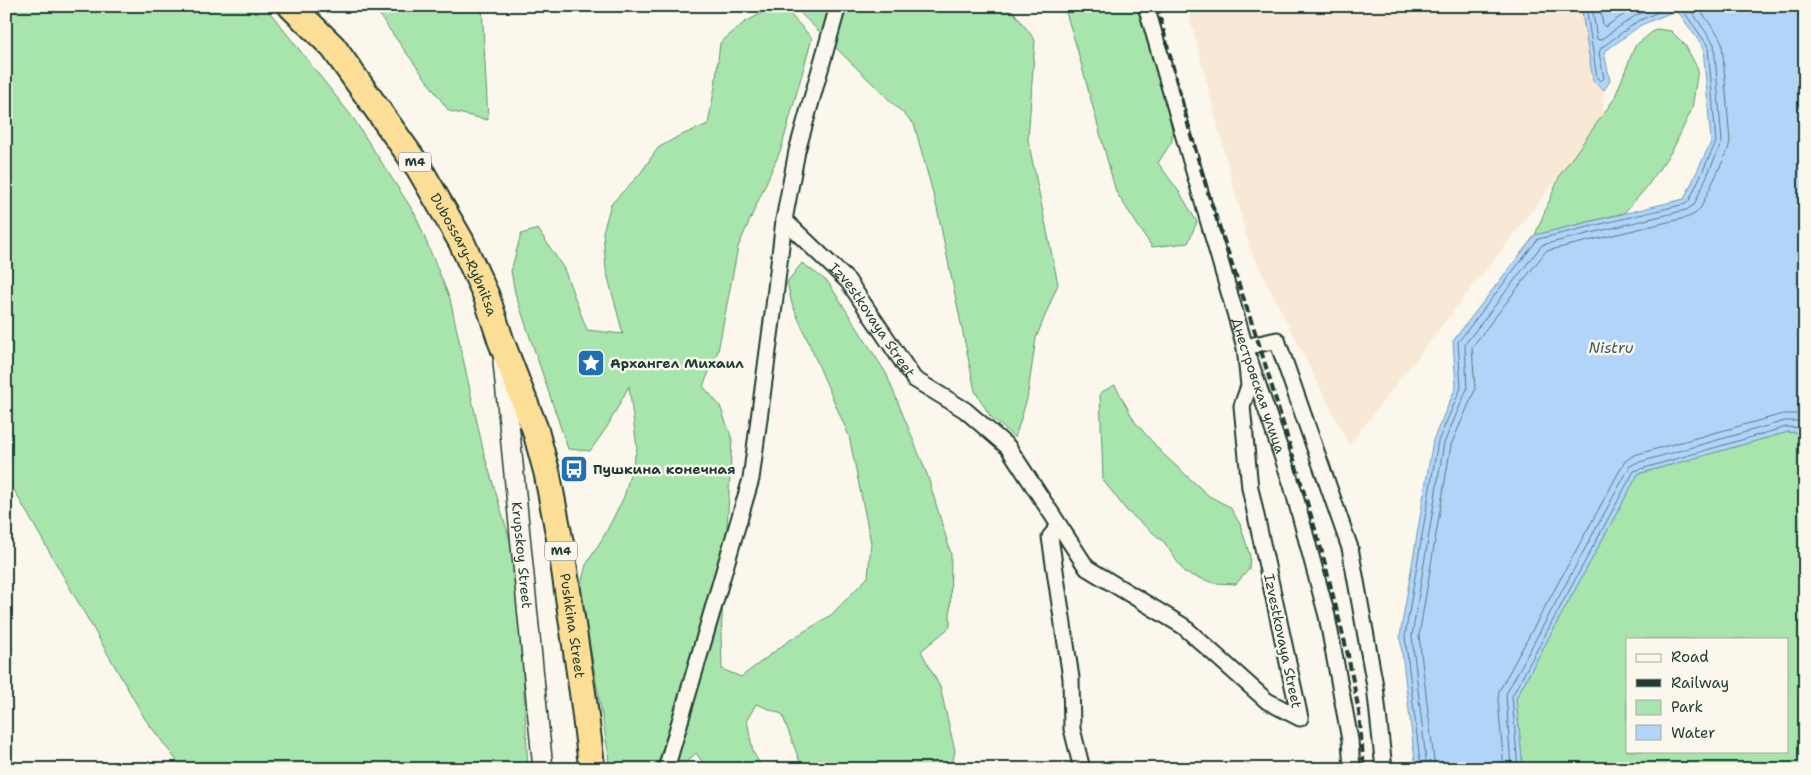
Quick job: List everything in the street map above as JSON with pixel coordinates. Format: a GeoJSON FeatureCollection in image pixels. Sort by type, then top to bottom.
{"type":"FeatureCollection","features":[{"type":"Feature","properties":{"kind":"highway","name":"Dubossary-Rybnitsa"},"geometry":{"type":"LineString","coordinates":[[291,6],[332,47],[419,168],[461,241],[486,295],[501,341]]}},
{"type":"Feature","properties":{"kind":"highway","name":"Pushkina Street"},"geometry":{"type":"LineString","coordinates":[[501,341],[535,429],[547,473],[561,546],[592,769]]}},
{"type":"Feature","properties":{"kind":"street"},"geometry":{"type":"LineString","coordinates":[[681,769],[668,763],[751,479],[784,220],[797,150],[838,6]]}},
{"type":"Feature","properties":{"kind":"street","name":"Днестровская улица"},"geometry":{"type":"LineString","coordinates":[[1146,6],[1245,347],[1292,485],[1327,616],[1350,740],[1352,769]]}},
{"type":"Feature","properties":{"kind":"street","name":"Izvestkovaya Street"},"geometry":{"type":"LineString","coordinates":[[784,220],[848,281],[914,379],[965,410],[1008,447],[1087,568],[1183,626],[1267,700],[1300,718],[1250,488],[1242,406],[1249,386],[1245,347]]}},
{"type":"Feature","properties":{"kind":"street"},"geometry":{"type":"LineString","coordinates":[[1245,347],[1277,340],[1350,548],[1375,686],[1384,769]]}},
{"type":"Feature","properties":{"kind":"street","name":"Krupskoy Street"},"geometry":{"type":"LineString","coordinates":[[501,341],[543,769]]}},
{"type":"Feature","properties":{"kind":"street"},"geometry":{"type":"LineString","coordinates":[[1059,526],[1050,538],[1071,678],[1072,728],[1082,769]]}},
{"type":"Feature","properties":{"kind":"shaded area"},"geometry":{"type":"Polygon","coordinates":[[[1187,6],[1581,6],[1593,81],[1604,90],[1602,116],[1560,175],[1349,445],[1249,247],[1187,6]]]}},
{"type":"Feature","properties":{"kind":"green space"},"geometry":{"type":"Polygon","coordinates":[[[6,6],[261,6],[272,15],[353,118],[415,214],[450,299],[484,454],[517,563],[528,769],[183,769],[145,719],[6,476],[6,6]]]}},
{"type":"Feature","properties":{"kind":"green space"},"geometry":{"type":"Polygon","coordinates":[[[374,6],[482,6],[488,120],[449,111],[374,6]]]}},
{"type":"Feature","properties":{"kind":"green space"},"geometry":{"type":"Polygon","coordinates":[[[793,6],[1009,6],[1035,40],[1028,140],[1058,284],[1036,338],[1027,399],[1015,438],[990,416],[975,391],[937,208],[914,124],[793,6]]]}},
{"type":"Feature","properties":{"kind":"green space"},"geometry":{"type":"Polygon","coordinates":[[[1064,6],[1138,6],[1172,121],[1172,141],[1158,163],[1180,193],[1197,222],[1188,243],[1152,247],[1116,192],[1064,6]]]}},
{"type":"Feature","properties":{"kind":"green space"},"geometry":{"type":"Polygon","coordinates":[[[768,10],[789,13],[812,38],[781,149],[738,247],[718,351],[703,386],[720,406],[732,439],[721,636],[722,669],[741,677],[787,642],[831,615],[868,577],[871,543],[849,436],[792,304],[787,282],[802,263],[828,282],[886,373],[927,474],[951,554],[950,627],[921,651],[940,687],[955,751],[951,769],[806,769],[800,762],[782,714],[756,704],[747,720],[753,752],[763,769],[707,769],[696,753],[679,769],[609,769],[608,751],[580,588],[586,565],[624,497],[637,448],[629,386],[607,427],[590,451],[568,449],[515,293],[511,271],[521,234],[538,229],[564,269],[587,330],[623,334],[606,270],[603,232],[611,204],[640,174],[658,148],[677,137],[708,124],[715,87],[720,43],[745,22],[768,10]]]}},
{"type":"Feature","properties":{"kind":"green space"},"geometry":{"type":"Polygon","coordinates":[[[1656,29],[1671,31],[1685,45],[1698,69],[1692,109],[1673,149],[1646,188],[1624,213],[1535,235],[1560,175],[1614,99],[1635,46],[1656,29]]]}},
{"type":"Feature","properties":{"kind":"green space"},"geometry":{"type":"Polygon","coordinates":[[[1115,385],[1135,422],[1163,454],[1209,496],[1230,507],[1240,524],[1250,556],[1249,569],[1236,584],[1214,583],[1185,573],[1164,542],[1127,511],[1103,480],[1100,393],[1115,385]]]}},
{"type":"Feature","properties":{"kind":"green space"},"geometry":{"type":"Polygon","coordinates":[[[1788,432],[1805,433],[1805,769],[1523,769],[1516,698],[1638,474],[1788,432]]]}},
{"type":"Feature","properties":{"kind":"water","name":"Nistru"},"geometry":{"type":"Polygon","coordinates":[[[1581,6],[1805,6],[1805,433],[1788,432],[1638,474],[1516,698],[1523,769],[1416,769],[1400,636],[1433,440],[1456,387],[1453,341],[1535,235],[1684,199],[1711,142],[1703,47],[1677,10],[1641,25],[1604,52],[1610,81],[1604,90],[1593,81],[1581,6]]]}},
{"type":"Feature","properties":{"kind":"railway"},"geometry":{"type":"LineString","coordinates":[[1157,6],[1190,132],[1211,202],[1259,344],[1322,552],[1348,655],[1359,712],[1364,769]]}},
{"type":"Feature","properties":{"kind":"place","name":"Архангел Михаил"},"geometry":{"type":"Point","coordinates":[591,363]}},
{"type":"Feature","properties":{"kind":"place","name":"Пушкина конечная"},"geometry":{"type":"Point","coordinates":[574,469]}}]}
